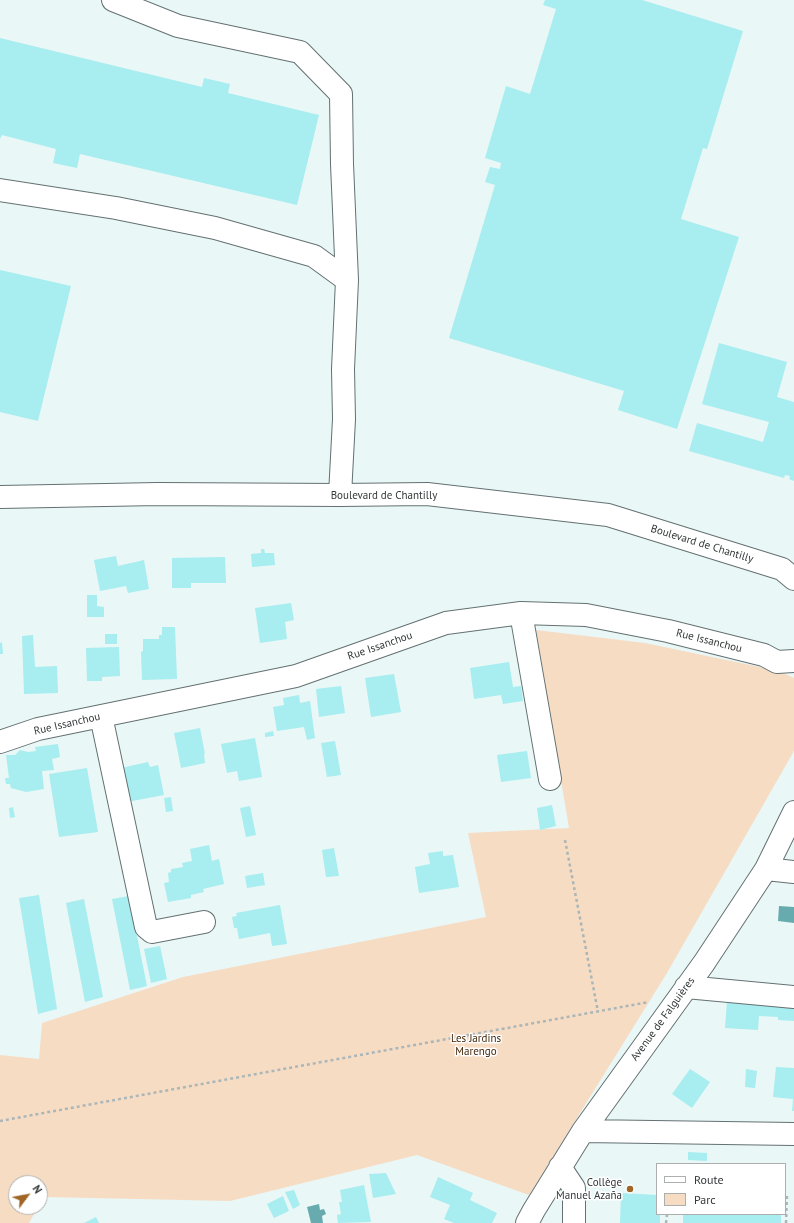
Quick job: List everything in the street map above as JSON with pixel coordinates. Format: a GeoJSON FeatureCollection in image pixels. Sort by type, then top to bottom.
{"type":"FeatureCollection","features":[{"type":"Feature","properties":{"kind":"street"},"geometry":{"type":"LineString","coordinates":[[113,0],[178,26],[300,52],[341,94],[342,164],[347,280],[343,369],[344,419],[340,495]]}},
{"type":"Feature","properties":{"kind":"street"},"geometry":{"type":"LineString","coordinates":[[0,190],[116,208],[215,228],[314,256],[347,280]]}},
{"type":"Feature","properties":{"kind":"street","name":"Boulevard de Chantilly"},"geometry":{"type":"LineString","coordinates":[[0,497],[158,494],[427,494],[608,515],[790,572]]}},
{"type":"Feature","properties":{"kind":"street"},"geometry":{"type":"LineString","coordinates":[[521,613],[550,779]]}},
{"type":"Feature","properties":{"kind":"street","name":"Rue Issanchou"},"geometry":{"type":"LineString","coordinates":[[0,742],[38,729],[296,676],[446,623],[521,613],[586,614],[668,631],[764,655],[777,662],[794,661]]}},
{"type":"Feature","properties":{"kind":"street"},"geometry":{"type":"LineString","coordinates":[[764,655],[794,650]]}},
{"type":"Feature","properties":{"kind":"street"},"geometry":{"type":"LineString","coordinates":[[101,716],[146,927],[152,932],[204,922]]}},
{"type":"Feature","properties":{"kind":"street","name":"Avenue de Falguières"},"geometry":{"type":"LineString","coordinates":[[527,1223],[583,1131],[683,992],[766,869],[794,812]]}},
{"type":"Feature","properties":{"kind":"street"},"geometry":{"type":"LineString","coordinates":[[766,869],[794,872]]}},
{"type":"Feature","properties":{"kind":"street"},"geometry":{"type":"LineString","coordinates":[[683,992],[794,997]]}},
{"type":"Feature","properties":{"kind":"street"},"geometry":{"type":"LineString","coordinates":[[583,1131],[794,1134]]}},
{"type":"Feature","properties":{"kind":"street"},"geometry":{"type":"LineString","coordinates":[[560,1167],[574,1188],[574,1223]]}},
{"type":"Feature","properties":{"kind":"path"},"geometry":{"type":"LineString","coordinates":[[565,840],[598,1012]]}},
{"type":"Feature","properties":{"kind":"path"},"geometry":{"type":"LineString","coordinates":[[0,1121],[598,1012],[683,992]]}},
{"type":"Feature","properties":{"kind":"path"},"geometry":{"type":"LineString","coordinates":[[786,1223],[787,1194]]}},
{"type":"Feature","properties":{"kind":"green space","name":"Les Jardins Marengo"},"geometry":{"type":"Polygon","coordinates":[[[536,630],[645,643],[779,671],[794,678],[794,751],[667,973],[529,1195],[417,1155],[230,1201],[48,1197],[48,1175],[8,1175],[8,1215],[34,1215],[29,1223],[0,1223],[0,1055],[39,1059],[42,1023],[183,977],[486,917],[468,833],[569,828],[536,630]]]}},
{"type":"Feature","properties":{"kind":"water"},"geometry":{"type":"Polygon","coordinates":[[[779,906],[794,907],[794,923],[778,921],[779,906]]]}},
{"type":"Feature","properties":{"kind":"water"},"geometry":{"type":"Polygon","coordinates":[[[319,1204],[320,1210],[324,1209],[326,1214],[322,1216],[323,1223],[311,1223],[307,1207],[319,1204]]]}},
{"type":"Feature","properties":{"kind":"building"},"geometry":{"type":"Polygon","coordinates":[[[545,0],[642,0],[743,31],[707,149],[703,148],[681,219],[739,237],[677,429],[618,410],[624,391],[449,338],[495,185],[485,182],[490,167],[500,169],[501,163],[485,158],[506,86],[530,94],[556,9],[543,5],[545,0]]]}},
{"type":"Feature","properties":{"kind":"building"},"geometry":{"type":"Polygon","coordinates":[[[0,38],[202,87],[204,78],[230,84],[228,93],[319,115],[297,205],[80,154],[77,168],[53,163],[56,149],[2,135],[0,139],[0,38]]]}},
{"type":"Feature","properties":{"kind":"building"},"geometry":{"type":"Polygon","coordinates":[[[0,270],[71,286],[38,421],[0,412],[0,270]]]}},
{"type":"Feature","properties":{"kind":"building"},"geometry":{"type":"Polygon","coordinates":[[[719,343],[787,362],[777,397],[794,402],[794,481],[789,479],[790,476],[785,475],[784,478],[689,451],[697,423],[763,442],[769,422],[702,404],[719,343]]]}},
{"type":"Feature","properties":{"kind":"building"},"geometry":{"type":"Polygon","coordinates":[[[261,549],[264,549],[265,553],[274,553],[275,565],[252,567],[251,554],[261,553],[261,549]]]}},
{"type":"Feature","properties":{"kind":"building"},"geometry":{"type":"Polygon","coordinates":[[[116,556],[118,566],[144,560],[149,589],[128,593],[126,586],[100,591],[94,560],[116,556]]]}},
{"type":"Feature","properties":{"kind":"building"},"geometry":{"type":"Polygon","coordinates":[[[225,557],[226,583],[191,583],[191,588],[172,588],[172,558],[225,557]]]}},
{"type":"Feature","properties":{"kind":"building"},"geometry":{"type":"Polygon","coordinates":[[[87,595],[97,595],[97,606],[104,607],[104,617],[87,617],[87,595]]]}},
{"type":"Feature","properties":{"kind":"building"},"geometry":{"type":"Polygon","coordinates":[[[291,603],[294,620],[285,622],[287,639],[260,643],[255,608],[291,603]]]}},
{"type":"Feature","properties":{"kind":"building"},"geometry":{"type":"Polygon","coordinates":[[[162,627],[175,627],[177,679],[142,680],[141,652],[143,651],[143,639],[159,639],[159,635],[162,635],[162,627]]]}},
{"type":"Feature","properties":{"kind":"building"},"geometry":{"type":"Polygon","coordinates":[[[105,634],[117,634],[117,644],[105,644],[105,634]]]}},
{"type":"Feature","properties":{"kind":"building"},"geometry":{"type":"Polygon","coordinates":[[[33,635],[35,667],[57,666],[58,693],[24,694],[22,636],[33,635]]]}},
{"type":"Feature","properties":{"kind":"building"},"geometry":{"type":"Polygon","coordinates":[[[2,642],[3,654],[0,654],[0,643],[2,642]]]}},
{"type":"Feature","properties":{"kind":"building"},"geometry":{"type":"Polygon","coordinates":[[[119,647],[120,676],[102,677],[102,681],[87,681],[86,648],[119,647]]]}},
{"type":"Feature","properties":{"kind":"building"},"geometry":{"type":"Polygon","coordinates":[[[509,662],[513,687],[521,686],[523,701],[503,704],[501,695],[474,699],[470,668],[509,662]]]}},
{"type":"Feature","properties":{"kind":"building"},"geometry":{"type":"Polygon","coordinates":[[[394,674],[401,712],[371,717],[365,678],[394,674]]]}},
{"type":"Feature","properties":{"kind":"building"},"geometry":{"type":"Polygon","coordinates":[[[341,686],[345,713],[319,717],[316,689],[341,686]]]}},
{"type":"Feature","properties":{"kind":"building"},"geometry":{"type":"Polygon","coordinates":[[[299,695],[300,703],[310,701],[315,738],[307,740],[304,727],[277,731],[273,707],[284,705],[283,698],[299,695]]]}},
{"type":"Feature","properties":{"kind":"building"},"geometry":{"type":"Polygon","coordinates":[[[200,728],[205,754],[205,763],[181,768],[174,733],[200,728]]]}},
{"type":"Feature","properties":{"kind":"building"},"geometry":{"type":"Polygon","coordinates":[[[273,731],[274,736],[265,737],[265,733],[273,731]]]}},
{"type":"Feature","properties":{"kind":"building"},"geometry":{"type":"Polygon","coordinates":[[[255,738],[262,777],[239,781],[237,771],[227,773],[221,744],[255,738]]]}},
{"type":"Feature","properties":{"kind":"building"},"geometry":{"type":"Polygon","coordinates":[[[335,741],[341,775],[327,777],[321,743],[335,741]]]}},
{"type":"Feature","properties":{"kind":"building"},"geometry":{"type":"Polygon","coordinates":[[[58,744],[60,757],[52,759],[54,770],[42,771],[44,789],[26,792],[11,788],[10,784],[6,784],[5,778],[9,778],[6,755],[15,755],[20,750],[28,752],[36,751],[35,747],[58,744]]]}},
{"type":"Feature","properties":{"kind":"building"},"geometry":{"type":"Polygon","coordinates":[[[527,751],[531,778],[501,782],[497,755],[527,751]]]}},
{"type":"Feature","properties":{"kind":"building"},"geometry":{"type":"Polygon","coordinates":[[[148,762],[150,767],[158,765],[164,795],[127,802],[121,768],[148,762]]]}},
{"type":"Feature","properties":{"kind":"building"},"geometry":{"type":"Polygon","coordinates":[[[87,768],[98,832],[59,837],[49,774],[87,768]]]}},
{"type":"Feature","properties":{"kind":"building"},"geometry":{"type":"Polygon","coordinates":[[[171,797],[173,811],[166,812],[164,798],[171,797]]]}},
{"type":"Feature","properties":{"kind":"building"},"geometry":{"type":"Polygon","coordinates":[[[552,805],[556,826],[540,830],[537,808],[552,805]]]}},
{"type":"Feature","properties":{"kind":"building"},"geometry":{"type":"Polygon","coordinates":[[[250,806],[256,835],[246,837],[240,808],[250,806]]]}},
{"type":"Feature","properties":{"kind":"building"},"geometry":{"type":"Polygon","coordinates":[[[13,807],[15,817],[10,818],[9,808],[13,807]]]}},
{"type":"Feature","properties":{"kind":"building"},"geometry":{"type":"Polygon","coordinates":[[[209,845],[212,861],[219,859],[224,884],[203,889],[204,892],[191,895],[191,898],[168,902],[164,883],[169,882],[168,873],[171,872],[171,869],[183,867],[182,863],[192,861],[190,849],[209,845]]]}},
{"type":"Feature","properties":{"kind":"building"},"geometry":{"type":"Polygon","coordinates":[[[334,848],[339,876],[326,877],[322,850],[334,848]]]}},
{"type":"Feature","properties":{"kind":"building"},"geometry":{"type":"Polygon","coordinates":[[[443,851],[443,856],[453,855],[459,887],[419,893],[415,867],[430,864],[428,853],[443,851]]]}},
{"type":"Feature","properties":{"kind":"building"},"geometry":{"type":"Polygon","coordinates":[[[263,873],[265,885],[247,888],[245,876],[263,873]]]}},
{"type":"Feature","properties":{"kind":"building"},"geometry":{"type":"Polygon","coordinates":[[[39,895],[57,1009],[38,1014],[19,898],[39,895]]]}},
{"type":"Feature","properties":{"kind":"building"},"geometry":{"type":"Polygon","coordinates":[[[129,896],[147,986],[130,990],[112,899],[129,896]]]}},
{"type":"Feature","properties":{"kind":"building"},"geometry":{"type":"Polygon","coordinates":[[[84,899],[103,997],[85,1002],[66,903],[84,899]]]}},
{"type":"Feature","properties":{"kind":"building"},"geometry":{"type":"Polygon","coordinates":[[[280,905],[287,944],[272,946],[270,933],[239,939],[237,928],[234,928],[232,917],[237,916],[236,913],[280,905]]]}},
{"type":"Feature","properties":{"kind":"building"},"geometry":{"type":"Polygon","coordinates":[[[160,946],[167,979],[151,983],[144,949],[160,946]]]}},
{"type":"Feature","properties":{"kind":"building"},"geometry":{"type":"Polygon","coordinates":[[[727,1001],[794,1005],[794,1021],[778,1020],[778,1017],[759,1016],[758,1030],[725,1028],[727,1001]]]}},
{"type":"Feature","properties":{"kind":"building"},"geometry":{"type":"Polygon","coordinates":[[[776,1067],[794,1068],[794,1111],[792,1111],[793,1099],[773,1097],[776,1067]]]}},
{"type":"Feature","properties":{"kind":"building"},"geometry":{"type":"Polygon","coordinates":[[[690,1069],[710,1082],[692,1108],[672,1094],[690,1069]]]}},
{"type":"Feature","properties":{"kind":"building"},"geometry":{"type":"Polygon","coordinates":[[[746,1069],[757,1071],[755,1088],[745,1087],[746,1069]]]}},
{"type":"Feature","properties":{"kind":"building"},"geometry":{"type":"Polygon","coordinates":[[[688,1152],[707,1153],[707,1161],[688,1160],[688,1152]]]}},
{"type":"Feature","properties":{"kind":"building"},"geometry":{"type":"Polygon","coordinates":[[[386,1173],[396,1194],[373,1198],[369,1174],[386,1173]]]}},
{"type":"Feature","properties":{"kind":"building"},"geometry":{"type":"Polygon","coordinates":[[[438,1177],[473,1193],[470,1200],[497,1213],[492,1223],[454,1223],[444,1219],[450,1205],[430,1197],[438,1177]]]}},
{"type":"Feature","properties":{"kind":"building"},"geometry":{"type":"Polygon","coordinates":[[[364,1185],[371,1222],[338,1223],[337,1215],[341,1214],[339,1202],[342,1202],[340,1190],[364,1185]]]}},
{"type":"Feature","properties":{"kind":"building"},"geometry":{"type":"Polygon","coordinates":[[[294,1190],[300,1205],[293,1209],[285,1192],[294,1190]]]}},
{"type":"Feature","properties":{"kind":"building"},"geometry":{"type":"Polygon","coordinates":[[[621,1193],[656,1195],[656,1215],[660,1215],[660,1223],[620,1223],[621,1193]]]}},
{"type":"Feature","properties":{"kind":"building"},"geometry":{"type":"Polygon","coordinates":[[[283,1196],[289,1211],[274,1218],[267,1204],[283,1196]]]}},
{"type":"Feature","properties":{"kind":"building"},"geometry":{"type":"Polygon","coordinates":[[[683,1215],[781,1215],[781,1223],[683,1223],[683,1215]]]}},
{"type":"Feature","properties":{"kind":"building"},"geometry":{"type":"Polygon","coordinates":[[[96,1217],[99,1223],[84,1223],[96,1217]]]}},
{"type":"Feature","properties":{"kind":"place","name":"Collège Manuel Azaña"},"geometry":{"type":"Point","coordinates":[630,1189]}}]}
